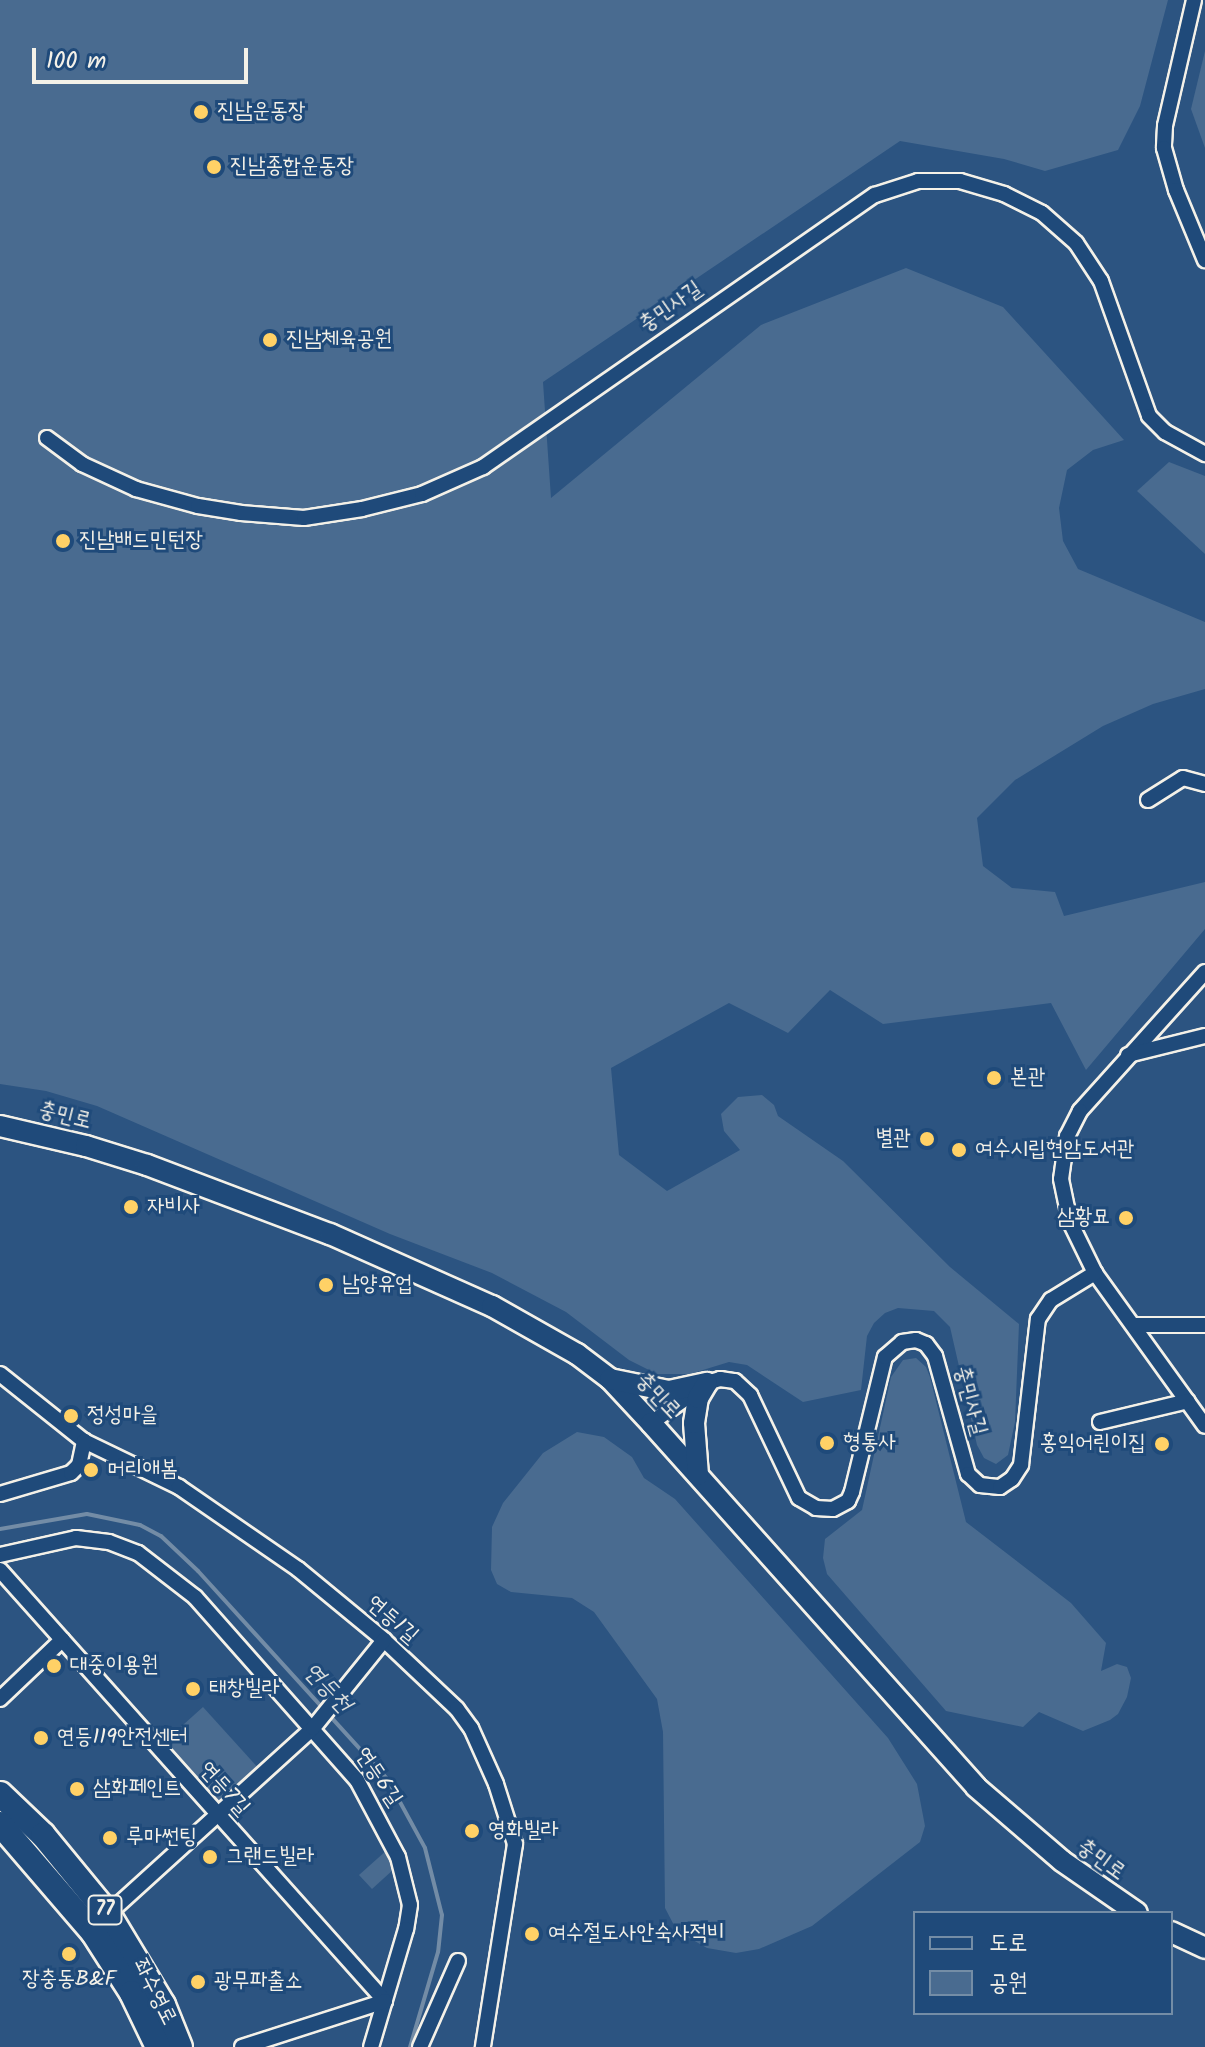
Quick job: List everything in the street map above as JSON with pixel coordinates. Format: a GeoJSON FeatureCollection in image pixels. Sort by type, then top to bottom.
{"type":"FeatureCollection","features":[{"type":"Feature","properties":{"kind":"main road","name":"좌수영로"},"geometry":{"type":"LineString","coordinates":[[0,1794],[43,1835],[108,1914],[163,2005],[180,2047]]}},
{"type":"Feature","properties":{"kind":"main road","name":"좌수영로"},"geometry":{"type":"LineString","coordinates":[[0,1824],[93,1932],[132,1993],[158,2047]]}},
{"type":"Feature","properties":{"kind":"street"},"geometry":{"type":"LineString","coordinates":[[1194,0],[1165,126],[1164,148],[1176,190],[1205,260]]}},
{"type":"Feature","properties":{"kind":"street","name":"충민사길"},"geometry":{"type":"LineString","coordinates":[[47,438],[82,464],[136,489],[198,506],[241,513],[304,518],[362,509],[422,494],[483,467],[875,195],[918,181],[960,181],[1004,194],[1042,213],[1076,243],[1101,281],[1149,416],[1165,432],[1205,453]]}},
{"type":"Feature","properties":{"kind":"street"},"geometry":{"type":"LineString","coordinates":[[1148,800],[1183,778],[1205,784]]}},
{"type":"Feature","properties":{"kind":"street"},"geometry":{"type":"LineString","coordinates":[[1205,972],[1127,1055],[1080,1111],[1067,1136],[1061,1179],[1066,1211],[1095,1273],[1205,1426]]}},
{"type":"Feature","properties":{"kind":"street"},"geometry":{"type":"LineString","coordinates":[[1127,1055],[1205,1036]]}},
{"type":"Feature","properties":{"kind":"street","name":"충민로"},"geometry":{"type":"LineString","coordinates":[[0,1126],[86,1146],[147,1165],[330,1234],[518,1320],[577,1354],[610,1379],[651,1423],[976,1787],[1062,1861],[1134,1911]]}},
{"type":"Feature","properties":{"kind":"street","name":"충민사길"},"geometry":{"type":"LineString","coordinates":[[707,1383],[728,1379],[745,1388],[799,1498],[811,1506],[833,1509],[848,1501],[852,1492],[885,1357],[902,1342],[920,1342],[935,1356],[968,1474],[980,1485],[1000,1487],[1012,1479],[1021,1465],[1038,1319],[1051,1300],[1095,1273]]}},
{"type":"Feature","properties":{"kind":"street"},"geometry":{"type":"LineString","coordinates":[[1135,1325],[1205,1325]]}},
{"type":"Feature","properties":{"kind":"street","name":"연등1길"},"geometry":{"type":"LineString","coordinates":[[0,1374],[84,1441],[179,1487],[298,1569],[384,1640],[457,1709],[471,1728],[514,1834],[515,1857],[483,2047]]}},
{"type":"Feature","properties":{"kind":"street"},"geometry":{"type":"LineString","coordinates":[[610,1379],[669,1391],[707,1383]]}},
{"type":"Feature","properties":{"kind":"street"},"geometry":{"type":"LineString","coordinates":[[651,1423],[707,1383]]}},
{"type":"Feature","properties":{"kind":"street"},"geometry":{"type":"LineString","coordinates":[[698,1475],[694,1423],[698,1398],[707,1383]]}},
{"type":"Feature","properties":{"kind":"street"},"geometry":{"type":"LineString","coordinates":[[1100,1422],[1188,1401]]}},
{"type":"Feature","properties":{"kind":"street"},"geometry":{"type":"LineString","coordinates":[[0,1494],[71,1473],[79,1465],[84,1441]]}},
{"type":"Feature","properties":{"kind":"street","name":"연등6길"},"geometry":{"type":"LineString","coordinates":[[0,1555],[76,1538],[109,1542],[138,1553],[195,1597],[313,1728],[369,1798],[406,1881],[409,1917],[371,2047]]}},
{"type":"Feature","properties":{"kind":"street","name":"연등7길"},"geometry":{"type":"LineString","coordinates":[[0,1570],[385,2001]]}},
{"type":"Feature","properties":{"kind":"street"},"geometry":{"type":"LineString","coordinates":[[0,1699],[62,1640]]}},
{"type":"Feature","properties":{"kind":"street"},"geometry":{"type":"LineString","coordinates":[[108,1914],[313,1728],[384,1640]]}},
{"type":"Feature","properties":{"kind":"street"},"geometry":{"type":"LineString","coordinates":[[1173,1933],[1205,1948]]}},
{"type":"Feature","properties":{"kind":"street"},"geometry":{"type":"LineString","coordinates":[[420,2047],[458,1961]]}},
{"type":"Feature","properties":{"kind":"street"},"geometry":{"type":"LineString","coordinates":[[242,2047],[385,2001]]}},
{"type":"Feature","properties":{"kind":"green space"},"geometry":{"type":"Polygon","coordinates":[[[0,0],[1168,0],[1140,106],[1118,150],[1045,171],[1004,159],[900,141],[543,382],[551,498],[761,325],[906,268],[1003,307],[1124,440],[1093,450],[1067,470],[1059,508],[1063,541],[1078,569],[1205,622],[1205,689],[1153,704],[1103,726],[1015,780],[977,818],[983,866],[1012,888],[1055,892],[1064,916],[1205,882],[1205,929],[1086,1070],[1051,1003],[883,1024],[830,990],[788,1033],[729,1003],[611,1068],[619,1155],[667,1191],[740,1150],[724,1131],[721,1114],[738,1097],[762,1095],[774,1105],[778,1116],[843,1161],[950,1267],[1019,1324],[1015,1422],[1008,1455],[996,1464],[984,1458],[977,1445],[950,1327],[934,1311],[898,1308],[885,1313],[874,1323],[867,1336],[861,1390],[803,1402],[747,1365],[729,1362],[690,1374],[657,1374],[629,1360],[566,1312],[492,1273],[390,1234],[97,1106],[46,1091],[0,1084],[0,0]]]}},
{"type":"Feature","properties":{"kind":"green space"},"geometry":{"type":"Polygon","coordinates":[[[1205,51],[1205,148],[1191,109],[1205,51]]]}},
{"type":"Feature","properties":{"kind":"green space"},"geometry":{"type":"Polygon","coordinates":[[[1169,462],[1205,476],[1205,554],[1137,491],[1169,462]]]}},
{"type":"Feature","properties":{"kind":"green space"},"geometry":{"type":"Polygon","coordinates":[[[916,1358],[926,1367],[930,1377],[966,1522],[1071,1603],[1106,1643],[1101,1671],[1117,1664],[1127,1667],[1131,1678],[1127,1697],[1118,1714],[1110,1720],[1083,1731],[1039,1712],[1023,1727],[946,1711],[827,1574],[823,1558],[825,1539],[862,1510],[891,1377],[903,1360],[916,1358]]]}},
{"type":"Feature","properties":{"kind":"green space"},"geometry":{"type":"Polygon","coordinates":[[[577,1432],[604,1437],[632,1457],[644,1478],[675,1499],[888,1738],[917,1784],[925,1826],[920,1842],[812,1926],[759,1949],[736,1953],[707,1948],[677,1931],[665,1908],[663,1732],[657,1699],[594,1612],[572,1598],[511,1592],[497,1584],[491,1570],[492,1527],[503,1503],[543,1453],[577,1432]]]}},
{"type":"Feature","properties":{"kind":"green space"},"geometry":{"type":"Polygon","coordinates":[[[203,1707],[261,1771],[227,1801],[218,1802],[164,1742],[203,1707]]]}},
{"type":"Feature","properties":{"kind":"green space"},"geometry":{"type":"Polygon","coordinates":[[[387,1850],[394,1869],[372,1889],[359,1875],[387,1850]]]}},
{"type":"Feature","properties":{"kind":"waterway","name":"연등천"},"geometry":{"type":"LineString","coordinates":[[0,1529],[87,1514],[140,1525],[161,1536],[198,1571],[388,1780],[425,1848],[442,1915],[438,1952],[410,2047]]}},
{"type":"Feature","properties":{"kind":"place","name":"진남운동장"},"geometry":{"type":"Point","coordinates":[201,112]}},
{"type":"Feature","properties":{"kind":"place","name":"진남종합운동장"},"geometry":{"type":"Point","coordinates":[214,167]}},
{"type":"Feature","properties":{"kind":"place","name":"진남체육공원"},"geometry":{"type":"Point","coordinates":[270,340]}},
{"type":"Feature","properties":{"kind":"place","name":"진남배드민턴장"},"geometry":{"type":"Point","coordinates":[63,541]}},
{"type":"Feature","properties":{"kind":"place","name":"본관"},"geometry":{"type":"Point","coordinates":[994,1078]}},
{"type":"Feature","properties":{"kind":"place","name":"별관"},"geometry":{"type":"Point","coordinates":[927,1139]}},
{"type":"Feature","properties":{"kind":"place","name":"여수시립현암도서관"},"geometry":{"type":"Point","coordinates":[959,1150]}},
{"type":"Feature","properties":{"kind":"place","name":"자비사"},"geometry":{"type":"Point","coordinates":[131,1207]}},
{"type":"Feature","properties":{"kind":"place","name":"삼황묘"},"geometry":{"type":"Point","coordinates":[1126,1218]}},
{"type":"Feature","properties":{"kind":"place","name":"남양유업"},"geometry":{"type":"Point","coordinates":[326,1285]}},
{"type":"Feature","properties":{"kind":"place","name":"정성마을"},"geometry":{"type":"Point","coordinates":[71,1416]}},
{"type":"Feature","properties":{"kind":"place","name":"형통사"},"geometry":{"type":"Point","coordinates":[827,1443]}},
{"type":"Feature","properties":{"kind":"place","name":"홍익어린이집"},"geometry":{"type":"Point","coordinates":[1162,1444]}},
{"type":"Feature","properties":{"kind":"place","name":"머리애봄"},"geometry":{"type":"Point","coordinates":[91,1470]}},
{"type":"Feature","properties":{"kind":"place","name":"대중이용원"},"geometry":{"type":"Point","coordinates":[54,1666]}},
{"type":"Feature","properties":{"kind":"place","name":"태창빌라"},"geometry":{"type":"Point","coordinates":[193,1689]}},
{"type":"Feature","properties":{"kind":"place","name":"연등119안전센터"},"geometry":{"type":"Point","coordinates":[41,1738]}},
{"type":"Feature","properties":{"kind":"place","name":"삼화페인트"},"geometry":{"type":"Point","coordinates":[77,1789]}},
{"type":"Feature","properties":{"kind":"place","name":"영화빌라"},"geometry":{"type":"Point","coordinates":[472,1831]}},
{"type":"Feature","properties":{"kind":"place","name":"루마썬팅"},"geometry":{"type":"Point","coordinates":[110,1838]}},
{"type":"Feature","properties":{"kind":"place","name":"그랜드빌라"},"geometry":{"type":"Point","coordinates":[210,1857]}},
{"type":"Feature","properties":{"kind":"place","name":"여수절도사안숙사적비"},"geometry":{"type":"Point","coordinates":[532,1934]}},
{"type":"Feature","properties":{"kind":"place","name":"장충동B&F"},"geometry":{"type":"Point","coordinates":[69,1954]}},
{"type":"Feature","properties":{"kind":"place","name":"광무파출소"},"geometry":{"type":"Point","coordinates":[198,1982]}}]}
